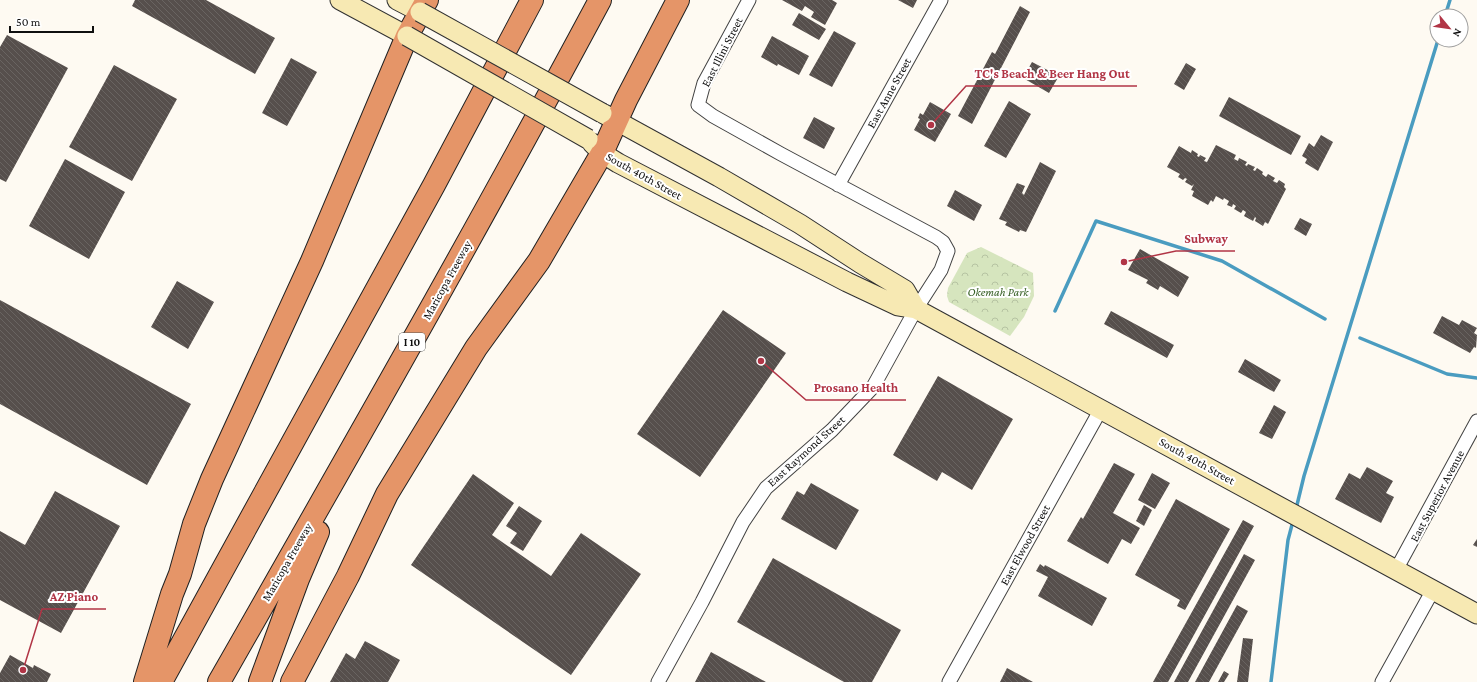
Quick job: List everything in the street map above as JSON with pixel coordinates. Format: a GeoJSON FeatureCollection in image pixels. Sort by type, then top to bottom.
{"type":"FeatureCollection","features":[{"type":"Feature","properties":{"kind":"highway"},"geometry":{"type":"LineString","coordinates":[[162,682],[430,192],[532,0]]}},
{"type":"Feature","properties":{"kind":"highway","name":"Maricopa Freeway"},"geometry":{"type":"LineString","coordinates":[[219,682],[363,430],[518,152],[600,0]]}},
{"type":"Feature","properties":{"kind":"highway"},"geometry":{"type":"LineString","coordinates":[[292,682],[348,576],[387,494],[476,348],[539,261],[610,117],[626,100],[678,0]]}},
{"type":"Feature","properties":{"kind":"highway"},"geometry":{"type":"LineString","coordinates":[[144,682],[172,594],[180,574],[194,524],[212,480],[312,260],[407,36],[423,6]]}},
{"type":"Feature","properties":{"kind":"highway"},"geometry":{"type":"LineString","coordinates":[[260,682],[298,578],[363,430]]}},
{"type":"Feature","properties":{"kind":"main road","name":"South 40th Street"},"geometry":{"type":"LineString","coordinates":[[340,0],[407,36],[595,146],[618,164],[847,282],[898,306],[916,309],[1477,614]]}},
{"type":"Feature","properties":{"kind":"main road"},"geometry":{"type":"LineString","coordinates":[[397,0],[423,6],[610,117],[719,177],[800,224],[905,290],[916,309]]}},
{"type":"Feature","properties":{"kind":"street","name":"East Illini Street"},"geometry":{"type":"LineString","coordinates":[[748,0],[704,83],[698,105],[720,120],[838,185]]}},
{"type":"Feature","properties":{"kind":"street","name":"East Anne Street"},"geometry":{"type":"LineString","coordinates":[[838,185],[941,0]]}},
{"type":"Feature","properties":{"kind":"street"},"geometry":{"type":"LineString","coordinates":[[838,185],[943,242],[948,251],[946,259],[941,270],[916,309]]}},
{"type":"Feature","properties":{"kind":"street","name":"East Raymond Street"},"geometry":{"type":"LineString","coordinates":[[658,682],[702,602],[743,522],[766,488],[832,430],[873,386],[916,309]]}},
{"type":"Feature","properties":{"kind":"street","name":"East Elwood Street"},"geometry":{"type":"LineString","coordinates":[[949,682],[1101,409]]}},
{"type":"Feature","properties":{"kind":"street","name":"East Superior Avenue"},"geometry":{"type":"LineString","coordinates":[[1396,570],[1477,421]]}},
{"type":"Feature","properties":{"kind":"street"},"geometry":{"type":"LineString","coordinates":[[1382,682],[1433,590]]}},
{"type":"Feature","properties":{"kind":"green space","name":"Okemah Park"},"geometry":{"type":"Polygon","coordinates":[[[981,247],[1033,273],[1034,296],[1024,317],[1010,336],[949,302],[947,296],[948,288],[967,253],[981,247]]]}},
{"type":"Feature","properties":{"kind":"building"},"geometry":{"type":"Polygon","coordinates":[[[135,0],[206,0],[275,38],[255,74],[132,6],[135,0]]]}},
{"type":"Feature","properties":{"kind":"building"},"geometry":{"type":"Polygon","coordinates":[[[782,0],[832,0],[837,3],[825,25],[811,17],[814,12],[805,6],[802,11],[782,0]]]}},
{"type":"Feature","properties":{"kind":"building"},"geometry":{"type":"Polygon","coordinates":[[[898,0],[917,0],[913,8],[898,0]]]}},
{"type":"Feature","properties":{"kind":"building"},"geometry":{"type":"Polygon","coordinates":[[[1020,6],[1030,12],[972,124],[958,116],[992,52],[995,54],[1020,6]]]}},
{"type":"Feature","properties":{"kind":"building"},"geometry":{"type":"Polygon","coordinates":[[[799,13],[826,29],[819,40],[792,25],[799,13]]]}},
{"type":"Feature","properties":{"kind":"building"},"geometry":{"type":"Polygon","coordinates":[[[834,31],[856,43],[832,87],[809,75],[834,31]]]}},
{"type":"Feature","properties":{"kind":"building"},"geometry":{"type":"Polygon","coordinates":[[[7,35],[68,68],[6,182],[0,179],[0,47],[7,35]]]}},
{"type":"Feature","properties":{"kind":"building"},"geometry":{"type":"Polygon","coordinates":[[[772,36],[809,56],[799,75],[778,64],[777,66],[761,57],[772,36]]]}},
{"type":"Feature","properties":{"kind":"building"},"geometry":{"type":"Polygon","coordinates":[[[291,58],[317,72],[287,126],[262,113],[291,58]]]}},
{"type":"Feature","properties":{"kind":"building"},"geometry":{"type":"Polygon","coordinates":[[[1032,62],[1059,76],[1049,93],[1023,78],[1032,62]]]}},
{"type":"Feature","properties":{"kind":"building"},"geometry":{"type":"Polygon","coordinates":[[[1186,63],[1196,69],[1184,90],[1174,84],[1186,63]]]}},
{"type":"Feature","properties":{"kind":"building"},"geometry":{"type":"Polygon","coordinates":[[[114,65],[177,99],[132,181],[69,147],[114,65]]]}},
{"type":"Feature","properties":{"kind":"building"},"geometry":{"type":"Polygon","coordinates":[[[1229,97],[1301,136],[1291,155],[1219,116],[1229,97]]]}},
{"type":"Feature","properties":{"kind":"building"},"geometry":{"type":"Polygon","coordinates":[[[1009,101],[1031,114],[1006,158],[984,146],[1009,101]]]}},
{"type":"Feature","properties":{"kind":"building"},"geometry":{"type":"Polygon","coordinates":[[[930,102],[951,114],[935,142],[914,130],[920,119],[918,118],[920,113],[923,115],[930,102]]]}},
{"type":"Feature","properties":{"kind":"building"},"geometry":{"type":"Polygon","coordinates":[[[814,117],[835,128],[824,149],[803,138],[814,117]]]}},
{"type":"Feature","properties":{"kind":"building"},"geometry":{"type":"Polygon","coordinates":[[[1321,135],[1333,142],[1318,171],[1305,163],[1307,159],[1302,156],[1309,143],[1314,147],[1321,135]]]}},
{"type":"Feature","properties":{"kind":"building"},"geometry":{"type":"Polygon","coordinates":[[[1216,145],[1236,155],[1234,159],[1238,161],[1239,158],[1247,162],[1245,165],[1247,166],[1248,164],[1255,167],[1253,170],[1255,171],[1257,168],[1263,172],[1262,174],[1266,177],[1268,174],[1275,178],[1273,181],[1277,183],[1279,180],[1285,184],[1284,187],[1286,189],[1268,224],[1265,222],[1263,226],[1255,221],[1255,217],[1253,221],[1244,216],[1246,212],[1243,210],[1241,213],[1234,209],[1236,206],[1233,204],[1232,207],[1227,205],[1229,201],[1224,198],[1223,200],[1216,196],[1213,202],[1211,200],[1208,205],[1192,196],[1194,191],[1191,190],[1194,184],[1192,186],[1185,182],[1187,179],[1185,178],[1183,180],[1178,177],[1180,174],[1167,167],[1179,146],[1191,153],[1192,150],[1198,154],[1197,156],[1199,157],[1200,155],[1206,158],[1204,161],[1207,162],[1216,145]]]}},
{"type":"Feature","properties":{"kind":"building"},"geometry":{"type":"Polygon","coordinates":[[[65,159],[125,192],[89,259],[29,226],[65,159]]]}},
{"type":"Feature","properties":{"kind":"building"},"geometry":{"type":"Polygon","coordinates":[[[1040,162],[1056,171],[1026,232],[1020,230],[1019,232],[1005,225],[1007,222],[999,219],[1017,183],[1025,186],[1022,193],[1024,195],[1040,162]]]}},
{"type":"Feature","properties":{"kind":"building"},"geometry":{"type":"Polygon","coordinates":[[[955,190],[982,205],[974,221],[947,206],[955,190]]]}},
{"type":"Feature","properties":{"kind":"building"},"geometry":{"type":"Polygon","coordinates":[[[1300,218],[1312,224],[1306,236],[1294,229],[1300,218]]]}},
{"type":"Feature","properties":{"kind":"building"},"geometry":{"type":"Polygon","coordinates":[[[1140,249],[1189,277],[1178,297],[1160,286],[1158,290],[1146,283],[1148,280],[1128,270],[1140,249]]]}},
{"type":"Feature","properties":{"kind":"building"},"geometry":{"type":"Polygon","coordinates":[[[177,281],[214,302],[188,349],[151,327],[177,281]]]}},
{"type":"Feature","properties":{"kind":"building"},"geometry":{"type":"Polygon","coordinates":[[[0,300],[191,404],[147,485],[0,404],[0,300]]]}},
{"type":"Feature","properties":{"kind":"building"},"geometry":{"type":"Polygon","coordinates":[[[723,310],[786,353],[700,477],[637,434],[723,310]]]}},
{"type":"Feature","properties":{"kind":"building"},"geometry":{"type":"Polygon","coordinates":[[[1111,311],[1174,345],[1167,358],[1104,324],[1111,311]]]}},
{"type":"Feature","properties":{"kind":"building"},"geometry":{"type":"Polygon","coordinates":[[[1442,316],[1459,325],[1462,320],[1477,328],[1474,333],[1477,335],[1476,348],[1474,347],[1470,353],[1433,333],[1442,316]]]}},
{"type":"Feature","properties":{"kind":"building"},"geometry":{"type":"Polygon","coordinates":[[[1245,359],[1281,380],[1274,392],[1238,372],[1245,359]]]}},
{"type":"Feature","properties":{"kind":"building"},"geometry":{"type":"Polygon","coordinates":[[[938,376],[1013,419],[972,490],[942,472],[937,481],[893,455],[938,376]]]}},
{"type":"Feature","properties":{"kind":"building"},"geometry":{"type":"Polygon","coordinates":[[[1274,405],[1286,412],[1272,439],[1259,433],[1274,405]]]}},
{"type":"Feature","properties":{"kind":"building"},"geometry":{"type":"Polygon","coordinates":[[[1114,463],[1135,474],[1113,513],[1140,528],[1131,544],[1122,539],[1108,564],[1067,541],[1081,517],[1083,519],[1114,463]]]}},
{"type":"Feature","properties":{"kind":"building"},"geometry":{"type":"Polygon","coordinates":[[[1367,467],[1393,481],[1386,493],[1394,497],[1381,523],[1335,499],[1349,473],[1360,479],[1367,467]]]}},
{"type":"Feature","properties":{"kind":"building"},"geometry":{"type":"Polygon","coordinates":[[[1152,473],[1170,483],[1155,509],[1138,500],[1152,473]]]}},
{"type":"Feature","properties":{"kind":"building"},"geometry":{"type":"Polygon","coordinates":[[[473,474],[514,503],[492,535],[551,576],[581,533],[641,574],[571,675],[411,565],[473,474]]]}},
{"type":"Feature","properties":{"kind":"building"},"geometry":{"type":"Polygon","coordinates":[[[811,483],[859,510],[836,550],[781,519],[797,491],[804,495],[811,483]]]}},
{"type":"Feature","properties":{"kind":"building"},"geometry":{"type":"Polygon","coordinates":[[[55,491],[120,526],[61,633],[0,600],[0,531],[25,545],[55,491]]]}},
{"type":"Feature","properties":{"kind":"building"},"geometry":{"type":"Polygon","coordinates":[[[1176,499],[1230,529],[1185,610],[1177,606],[1180,600],[1135,575],[1176,499]]]}},
{"type":"Feature","properties":{"kind":"building"},"geometry":{"type":"Polygon","coordinates":[[[1144,505],[1152,510],[1144,526],[1136,521],[1144,505]]]}},
{"type":"Feature","properties":{"kind":"building"},"geometry":{"type":"Polygon","coordinates":[[[519,506],[542,521],[523,551],[510,543],[517,533],[506,526],[519,506]]]}},
{"type":"Feature","properties":{"kind":"building"},"geometry":{"type":"Polygon","coordinates":[[[1243,520],[1254,526],[1168,682],[1153,682],[1243,520]]]}},
{"type":"Feature","properties":{"kind":"building"},"geometry":{"type":"Polygon","coordinates":[[[1477,539],[1477,547],[1473,545],[1477,539]]]}},
{"type":"Feature","properties":{"kind":"building"},"geometry":{"type":"Polygon","coordinates":[[[1244,554],[1255,560],[1188,682],[1174,682],[1244,554]]]}},
{"type":"Feature","properties":{"kind":"building"},"geometry":{"type":"Polygon","coordinates":[[[773,558],[901,630],[872,682],[844,682],[737,622],[773,558]]]}},
{"type":"Feature","properties":{"kind":"building"},"geometry":{"type":"Polygon","coordinates":[[[1040,564],[1044,567],[1045,565],[1107,598],[1092,626],[1038,596],[1048,577],[1036,571],[1040,564]]]}},
{"type":"Feature","properties":{"kind":"building"},"geometry":{"type":"Polygon","coordinates":[[[1237,605],[1248,611],[1209,682],[1195,682],[1237,605]]]}},
{"type":"Feature","properties":{"kind":"building"},"geometry":{"type":"Polygon","coordinates":[[[1243,638],[1253,639],[1248,682],[1237,682],[1243,638]]]}},
{"type":"Feature","properties":{"kind":"building"},"geometry":{"type":"Polygon","coordinates":[[[365,641],[400,660],[388,682],[330,682],[346,653],[355,659],[365,641]]]}},
{"type":"Feature","properties":{"kind":"building"},"geometry":{"type":"Polygon","coordinates":[[[711,652],[766,682],[695,682],[711,652]]]}},
{"type":"Feature","properties":{"kind":"building"},"geometry":{"type":"Polygon","coordinates":[[[10,655],[33,668],[34,665],[51,674],[47,682],[0,682],[0,673],[10,655]]]}},
{"type":"Feature","properties":{"kind":"building"},"geometry":{"type":"Polygon","coordinates":[[[1007,668],[1033,682],[1000,682],[1007,668]]]}},
{"type":"Feature","properties":{"kind":"building"},"geometry":{"type":"Polygon","coordinates":[[[1224,671],[1229,674],[1224,682],[1218,682],[1224,671]]]}},
{"type":"Feature","properties":{"kind":"waterway"},"geometry":{"type":"LineString","coordinates":[[1448,8],[1450,0]]}},
{"type":"Feature","properties":{"kind":"waterway"},"geometry":{"type":"LineString","coordinates":[[1296,509],[1304,476],[1436,48]]}},
{"type":"Feature","properties":{"kind":"waterway"},"geometry":{"type":"LineString","coordinates":[[1055,311],[1096,221],[1222,261],[1325,319]]}},
{"type":"Feature","properties":{"kind":"waterway"},"geometry":{"type":"LineString","coordinates":[[1360,338],[1447,374],[1477,378]]}},
{"type":"Feature","properties":{"kind":"waterway"},"geometry":{"type":"LineString","coordinates":[[1271,682],[1288,540],[1293,521]]}},
{"type":"Feature","properties":{"kind":"place","name":"TC's Beach & Beer Hang Out"},"geometry":{"type":"Point","coordinates":[931,125]}},
{"type":"Feature","properties":{"kind":"place","name":"Subway"},"geometry":{"type":"Point","coordinates":[1124,262]}},
{"type":"Feature","properties":{"kind":"place","name":"Prosano Health"},"geometry":{"type":"Point","coordinates":[761,361]}},
{"type":"Feature","properties":{"kind":"place","name":"AZ Piano"},"geometry":{"type":"Point","coordinates":[23,670]}}]}
